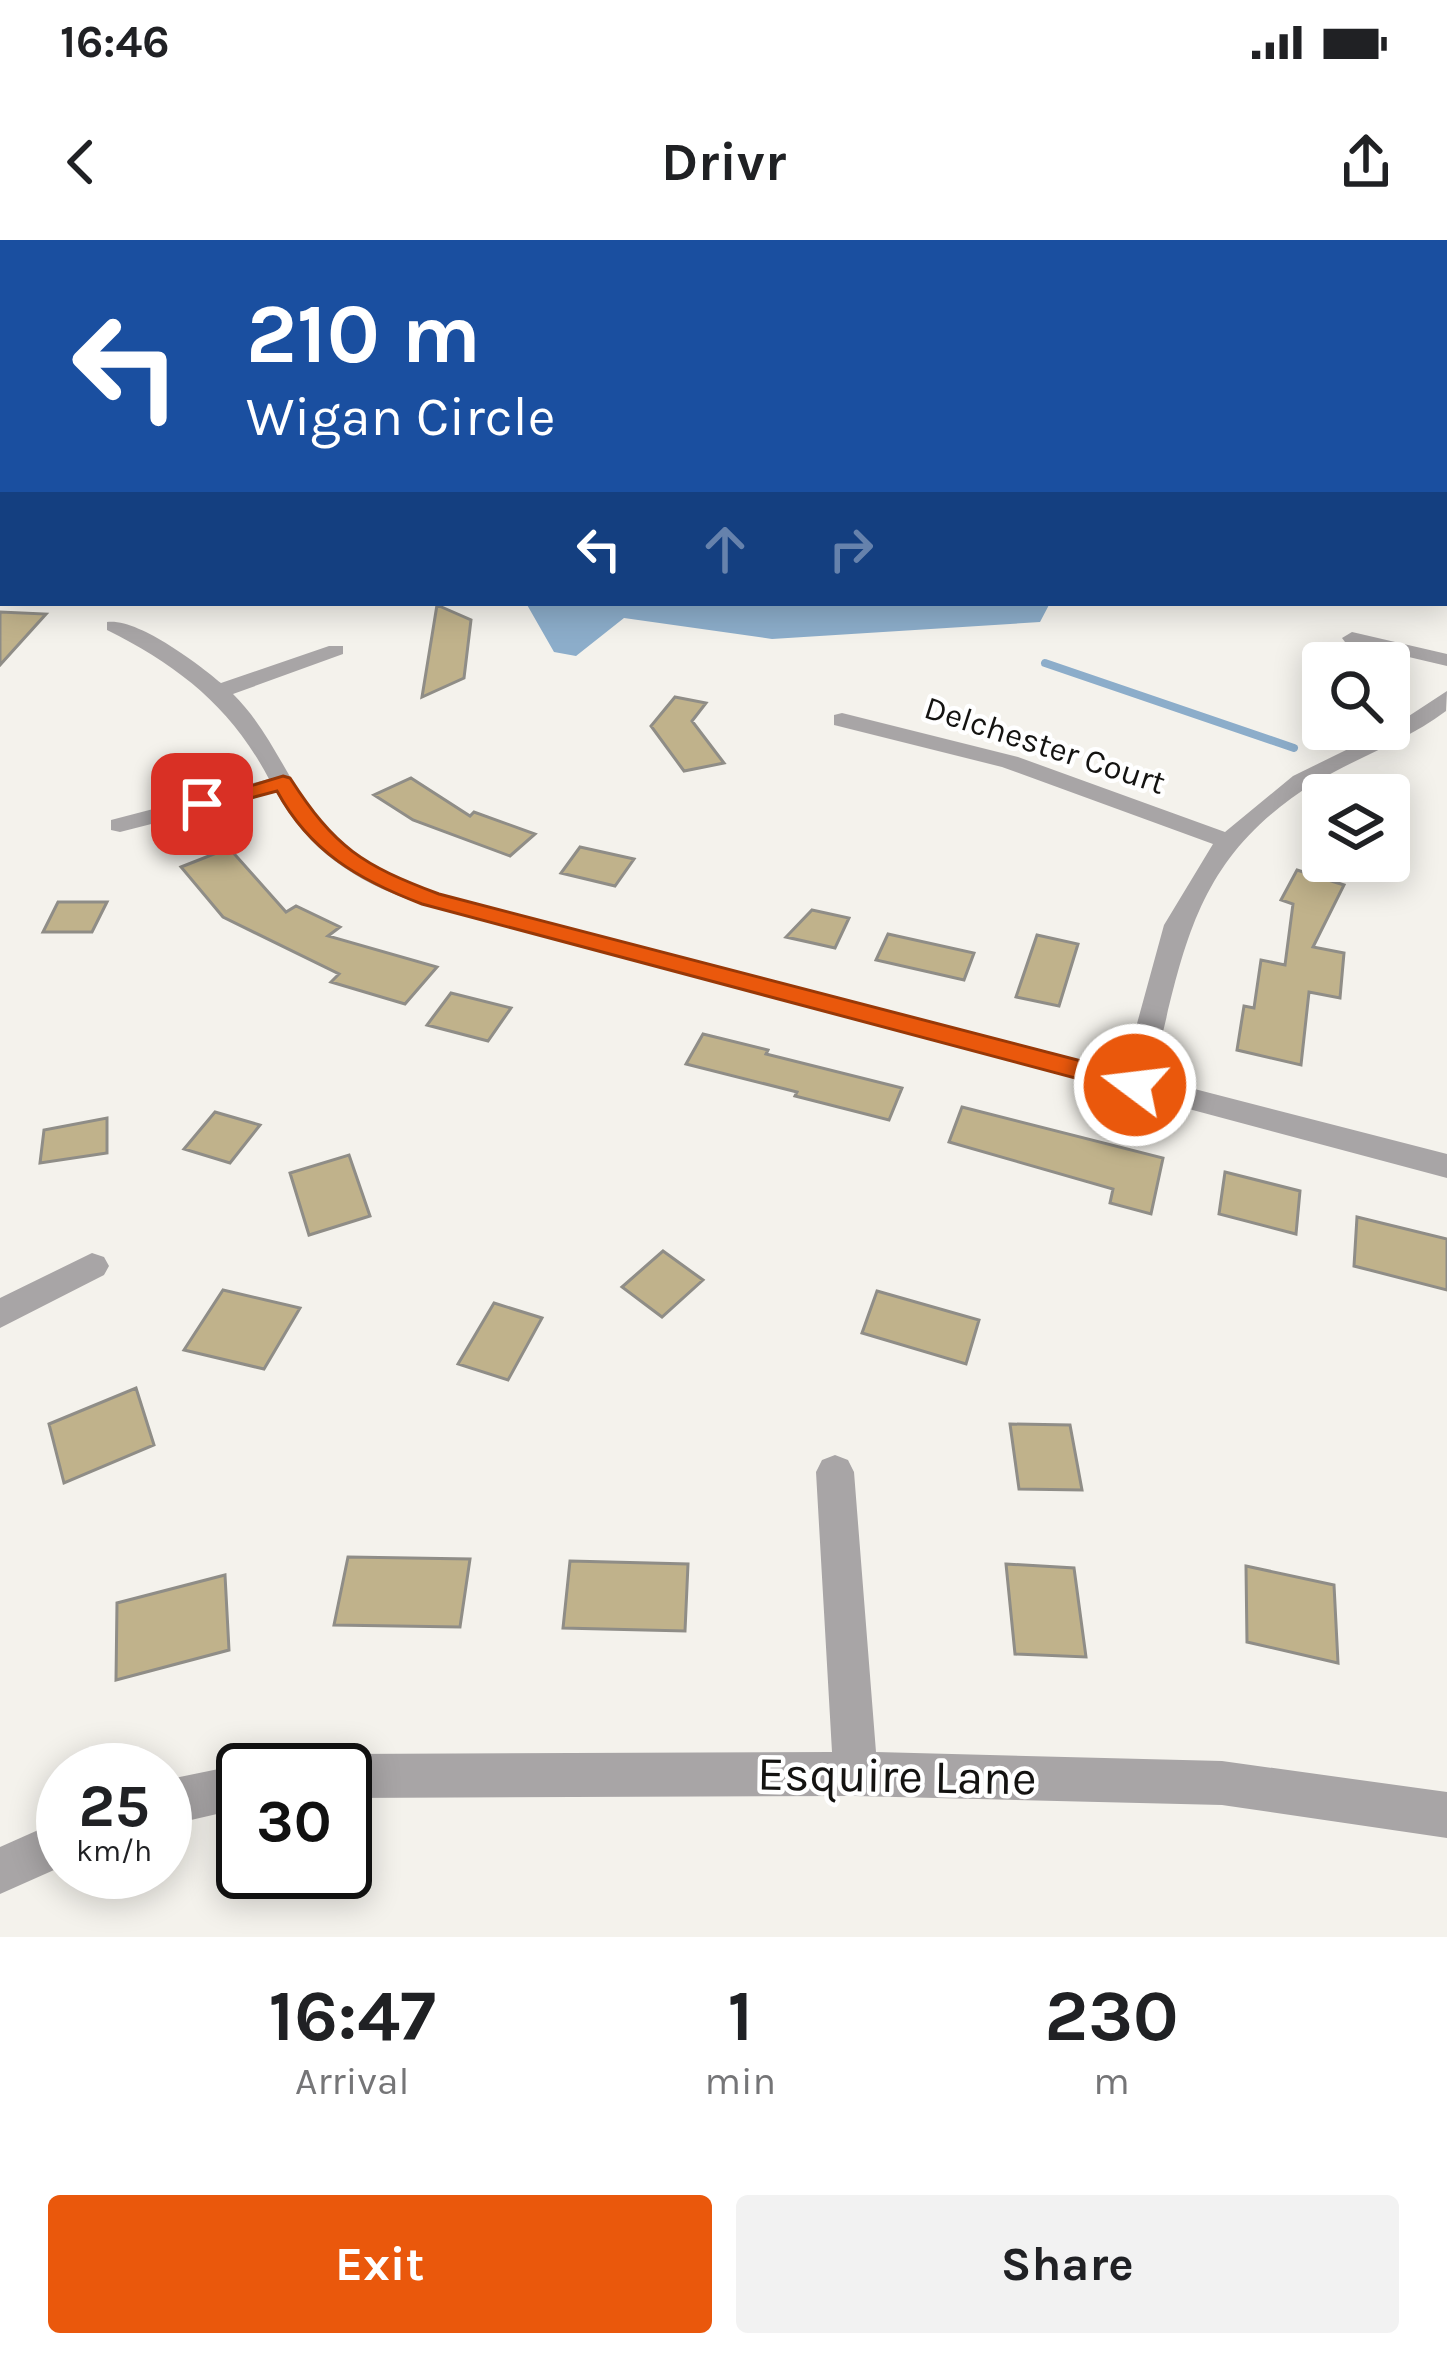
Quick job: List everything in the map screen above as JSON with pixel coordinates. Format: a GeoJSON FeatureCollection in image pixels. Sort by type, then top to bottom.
{"type":"FeatureCollection","features":[{"type":"Feature","properties":{"kind":"street"},"geometry":{"type":"LineString","coordinates":[[114,626],[180,658],[222,690],[302,818],[327,845],[378,879],[431,899],[1447,1166]]}},
{"type":"Feature","properties":{"kind":"street"},"geometry":{"type":"LineString","coordinates":[[1352,638],[1447,661]]}},
{"type":"Feature","properties":{"kind":"street"},"geometry":{"type":"LineString","coordinates":[[222,690],[336,650]]}},
{"type":"Feature","properties":{"kind":"street"},"geometry":{"type":"LineString","coordinates":[[1135,1085],[1178,925],[1187,901],[1226,840],[1268,800],[1421,718],[1447,698]]}},
{"type":"Feature","properties":{"kind":"street","name":"Delchester Court"},"geometry":{"type":"LineString","coordinates":[[842,720],[1010,762],[1226,840]]}},
{"type":"Feature","properties":{"kind":"street"},"geometry":{"type":"LineString","coordinates":[[120,825],[283,783]]}},
{"type":"Feature","properties":{"kind":"street"},"geometry":{"type":"LineString","coordinates":[[0,1314],[92,1266]]}},
{"type":"Feature","properties":{"kind":"street"},"geometry":{"type":"LineString","coordinates":[[835,1472],[855,1774]]}},
{"type":"Feature","properties":{"kind":"street","name":"Esquire Lane"},"geometry":{"type":"LineString","coordinates":[[372,1776],[855,1774],[1222,1783],[1447,1815]]}},
{"type":"Feature","properties":{"kind":"street"},"geometry":{"type":"LineString","coordinates":[[0,1871],[36,1854]]}},
{"type":"Feature","properties":{"kind":"water"},"geometry":{"type":"Polygon","coordinates":[[[528,606],[1048,606],[1040,622],[772,639],[624,618],[576,656],[554,652],[528,606]]]}},
{"type":"Feature","properties":{"kind":"building"},"geometry":{"type":"Polygon","coordinates":[[[439,606],[471,620],[464,678],[422,697],[439,606]]]}},
{"type":"Feature","properties":{"kind":"building"},"geometry":{"type":"Polygon","coordinates":[[[0,612],[46,614],[0,665],[0,612]]]}},
{"type":"Feature","properties":{"kind":"building"},"geometry":{"type":"Polygon","coordinates":[[[675,697],[706,703],[692,721],[724,763],[684,771],[651,726],[675,697]]]}},
{"type":"Feature","properties":{"kind":"building"},"geometry":{"type":"Polygon","coordinates":[[[411,778],[470,816],[474,812],[535,834],[510,856],[413,820],[374,795],[411,778]]]}},
{"type":"Feature","properties":{"kind":"building"},"geometry":{"type":"Polygon","coordinates":[[[580,847],[634,859],[615,886],[561,873],[580,847]]]}},
{"type":"Feature","properties":{"kind":"building"},"geometry":{"type":"Polygon","coordinates":[[[229,848],[286,912],[296,906],[340,927],[328,936],[437,967],[405,1004],[331,982],[339,974],[223,917],[181,867],[229,848]]]}},
{"type":"Feature","properties":{"kind":"building"},"geometry":{"type":"Polygon","coordinates":[[[1297,870],[1302,872],[1302,882],[1344,885],[1313,947],[1344,953],[1340,998],[1309,992],[1301,1065],[1237,1050],[1244,1006],[1254,1008],[1261,960],[1285,965],[1293,904],[1281,900],[1297,870]]]}},
{"type":"Feature","properties":{"kind":"building"},"geometry":{"type":"Polygon","coordinates":[[[58,902],[107,902],[92,932],[43,932],[58,902]]]}},
{"type":"Feature","properties":{"kind":"building"},"geometry":{"type":"Polygon","coordinates":[[[812,910],[849,918],[835,948],[786,937],[812,910]]]}},
{"type":"Feature","properties":{"kind":"building"},"geometry":{"type":"Polygon","coordinates":[[[888,934],[974,953],[964,980],[876,960],[888,934]]]}},
{"type":"Feature","properties":{"kind":"building"},"geometry":{"type":"Polygon","coordinates":[[[1037,935],[1078,944],[1059,1006],[1016,997],[1037,935]]]}},
{"type":"Feature","properties":{"kind":"building"},"geometry":{"type":"Polygon","coordinates":[[[451,993],[511,1008],[488,1041],[427,1025],[451,993]]]}},
{"type":"Feature","properties":{"kind":"building"},"geometry":{"type":"Polygon","coordinates":[[[703,1034],[902,1088],[889,1120],[795,1096],[797,1092],[686,1064],[703,1034]]]}},
{"type":"Feature","properties":{"kind":"building"},"geometry":{"type":"Polygon","coordinates":[[[962,1107],[1163,1158],[1151,1214],[1110,1203],[1113,1189],[949,1142],[962,1107]]]}},
{"type":"Feature","properties":{"kind":"building"},"geometry":{"type":"Polygon","coordinates":[[[215,1112],[260,1125],[230,1163],[184,1149],[215,1112]]]}},
{"type":"Feature","properties":{"kind":"building"},"geometry":{"type":"Polygon","coordinates":[[[107,1118],[107,1153],[40,1163],[44,1130],[107,1118]]]}},
{"type":"Feature","properties":{"kind":"building"},"geometry":{"type":"Polygon","coordinates":[[[349,1155],[370,1216],[309,1235],[290,1173],[349,1155]]]}},
{"type":"Feature","properties":{"kind":"building"},"geometry":{"type":"Polygon","coordinates":[[[1225,1172],[1300,1191],[1296,1234],[1219,1214],[1225,1172]]]}},
{"type":"Feature","properties":{"kind":"building"},"geometry":{"type":"Polygon","coordinates":[[[1357,1217],[1447,1239],[1447,1290],[1354,1266],[1357,1217]]]}},
{"type":"Feature","properties":{"kind":"building"},"geometry":{"type":"Polygon","coordinates":[[[663,1251],[703,1280],[662,1317],[622,1287],[663,1251]]]}},
{"type":"Feature","properties":{"kind":"building"},"geometry":{"type":"Polygon","coordinates":[[[223,1290],[300,1308],[264,1369],[184,1350],[223,1290]]]}},
{"type":"Feature","properties":{"kind":"building"},"geometry":{"type":"Polygon","coordinates":[[[877,1291],[979,1320],[966,1364],[862,1333],[877,1291]]]}},
{"type":"Feature","properties":{"kind":"building"},"geometry":{"type":"Polygon","coordinates":[[[494,1303],[542,1318],[508,1380],[458,1364],[494,1303]]]}},
{"type":"Feature","properties":{"kind":"building"},"geometry":{"type":"Polygon","coordinates":[[[136,1388],[154,1445],[64,1483],[49,1424],[136,1388]]]}},
{"type":"Feature","properties":{"kind":"building"},"geometry":{"type":"Polygon","coordinates":[[[1010,1424],[1070,1425],[1082,1490],[1019,1489],[1010,1424]]]}},
{"type":"Feature","properties":{"kind":"building"},"geometry":{"type":"Polygon","coordinates":[[[348,1557],[470,1559],[460,1627],[334,1625],[348,1557]]]}},
{"type":"Feature","properties":{"kind":"building"},"geometry":{"type":"Polygon","coordinates":[[[570,1561],[688,1564],[685,1631],[563,1628],[570,1561]]]}},
{"type":"Feature","properties":{"kind":"building"},"geometry":{"type":"Polygon","coordinates":[[[1006,1564],[1074,1568],[1086,1657],[1015,1654],[1006,1564]]]}},
{"type":"Feature","properties":{"kind":"building"},"geometry":{"type":"Polygon","coordinates":[[[1246,1566],[1334,1585],[1338,1663],[1247,1642],[1246,1566]]]}},
{"type":"Feature","properties":{"kind":"building"},"geometry":{"type":"Polygon","coordinates":[[[225,1575],[229,1650],[116,1680],[117,1603],[225,1575]]]}},
{"type":"Feature","properties":{"kind":"waterway"},"geometry":{"type":"LineString","coordinates":[[1045,663],[1294,748]]}},
{"type":"Feature","properties":{"kind":"route"},"geometry":{"type":"LineString","coordinates":[[202,804],[283,783],[302,818],[327,845],[378,879],[431,899],[1135,1085]]}}]}
